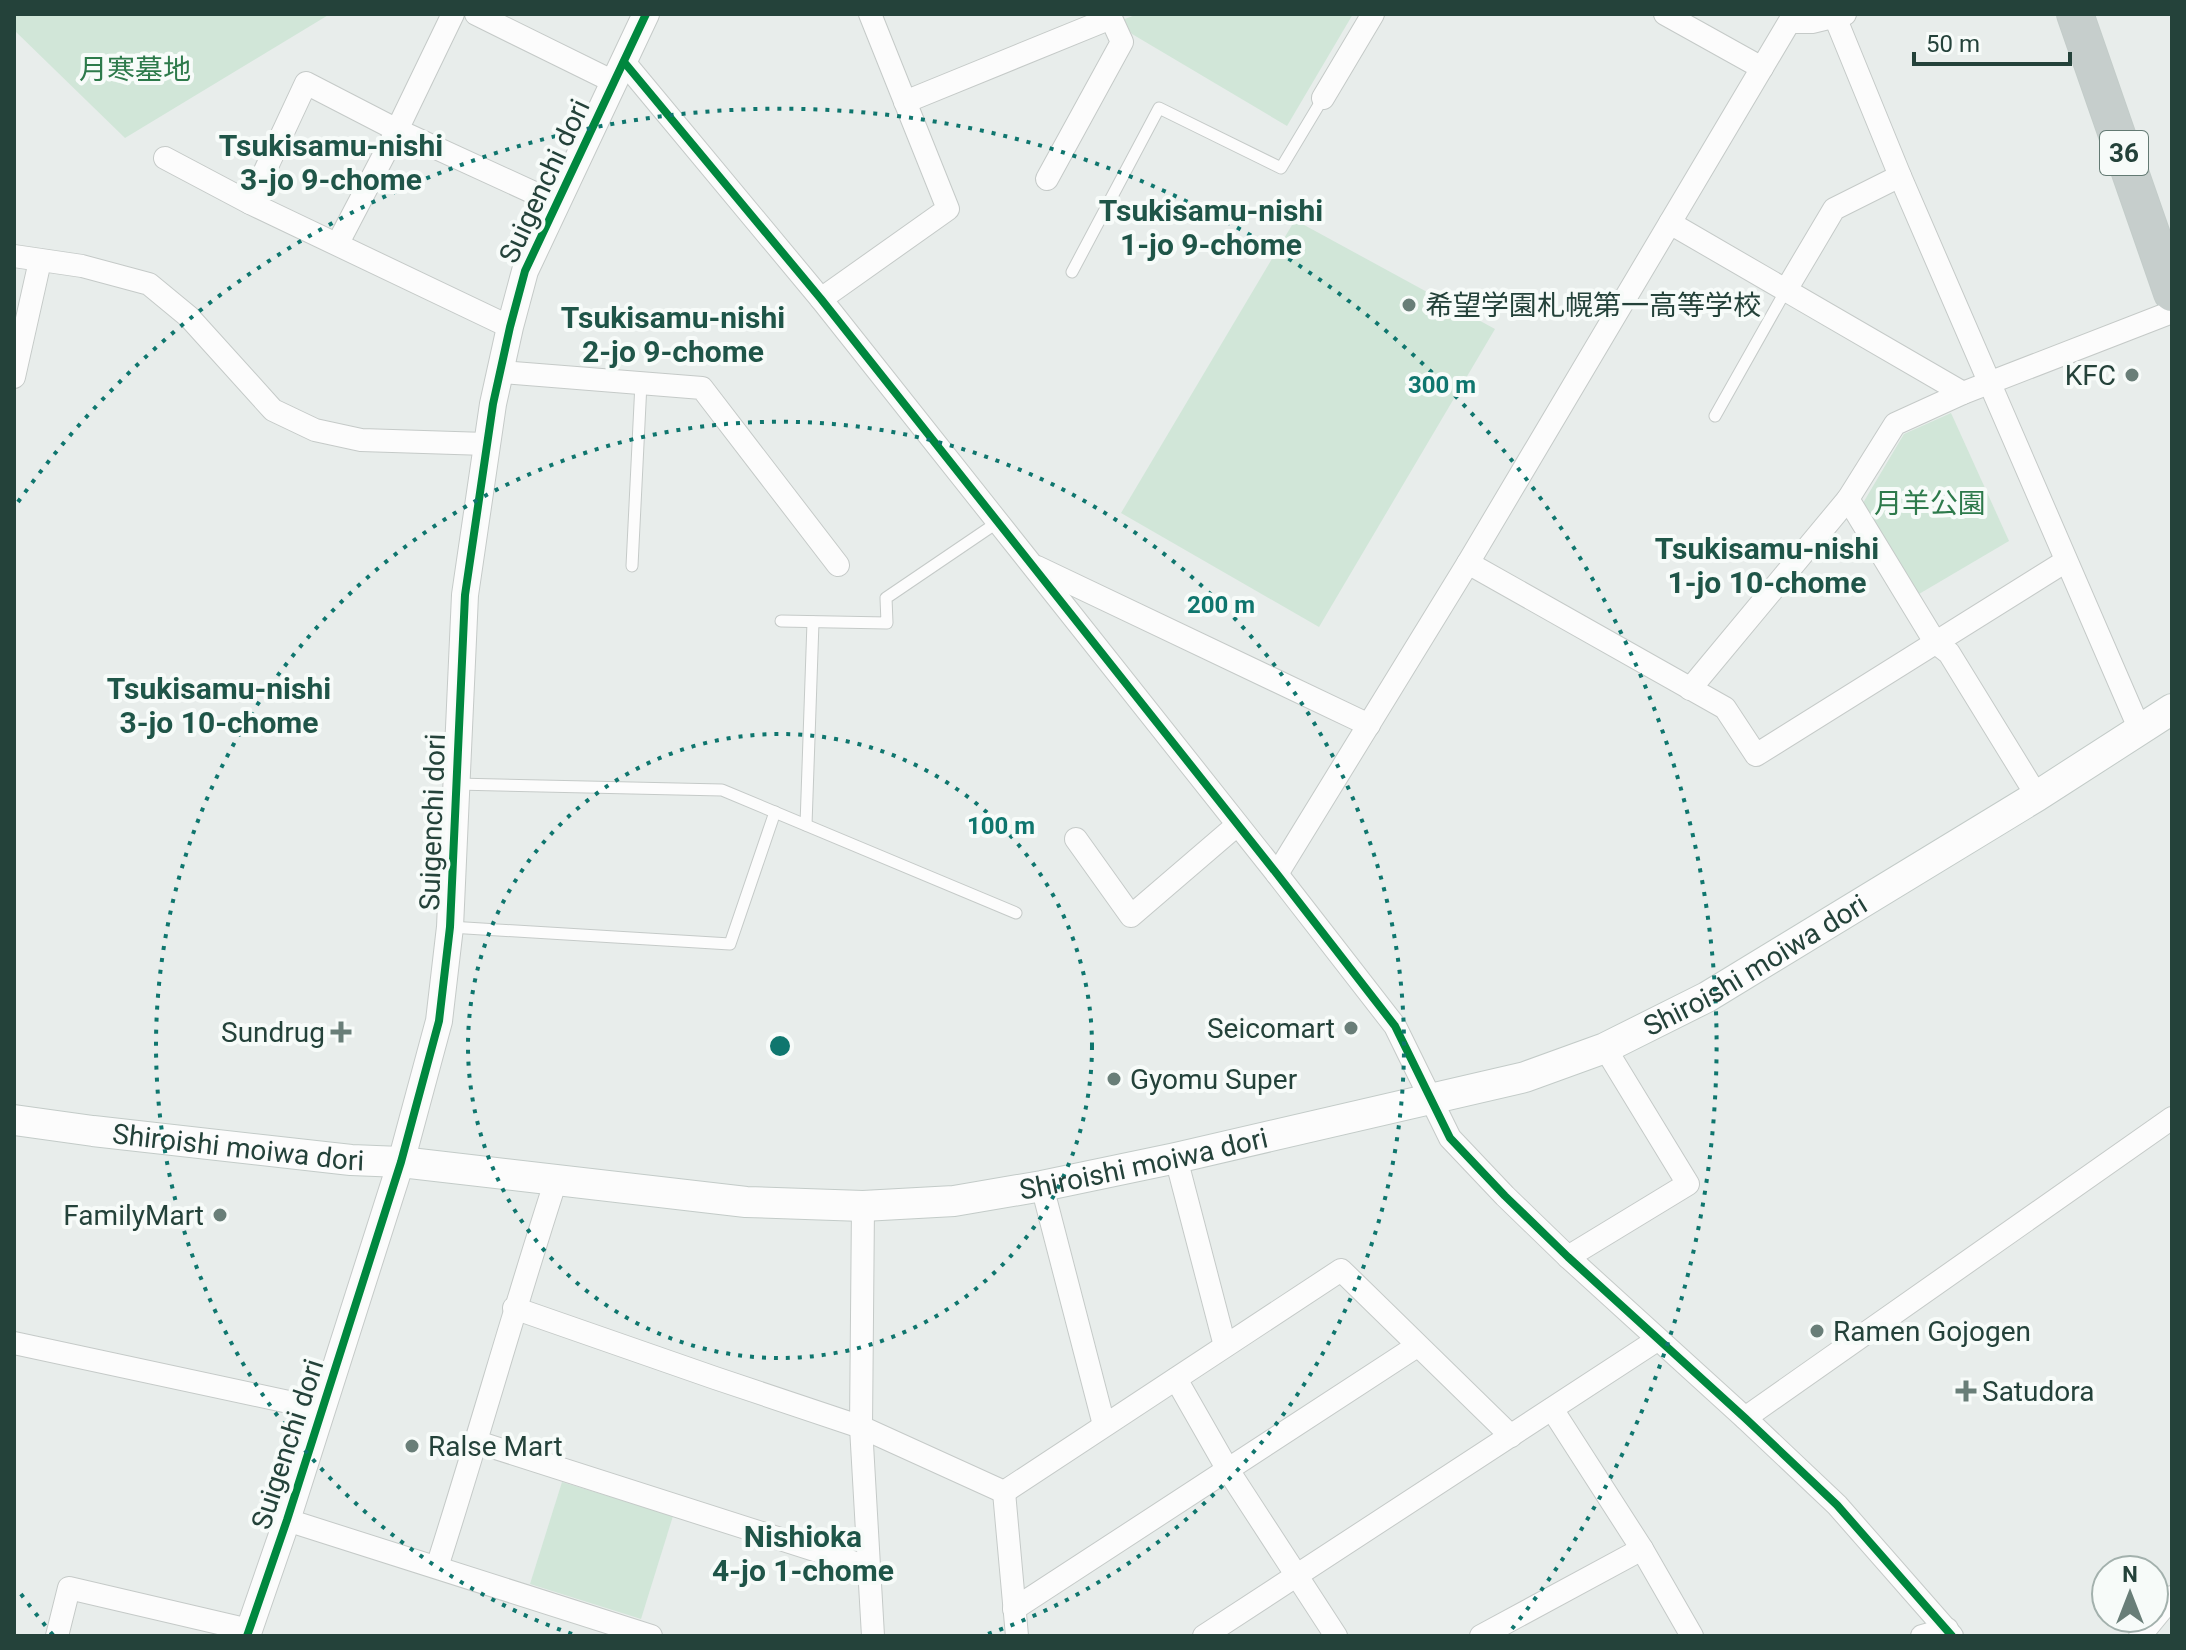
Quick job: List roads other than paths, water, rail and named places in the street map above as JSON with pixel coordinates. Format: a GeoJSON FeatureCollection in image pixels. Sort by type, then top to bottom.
{"type":"FeatureCollection","features":[{"type":"Feature","properties":{"kind":"highway","name":"36"},"geometry":{"type":"LineString","coordinates":[[2075,14],[2172,293]]}},
{"type":"Feature","properties":{"kind":"main road","name":"Shiroishi moiwa dori"},"geometry":{"type":"LineString","coordinates":[[14,1120],[746,1202],[863,1206],[954,1201],[1042,1186],[1525,1077],[1605,1048],[1707,997],[2037,796],[2172,709]]}},
{"type":"Feature","properties":{"kind":"street"},"geometry":{"type":"LineString","coordinates":[[338,243],[453,14]]}},
{"type":"Feature","properties":{"kind":"street"},"geometry":{"type":"LineString","coordinates":[[476,14],[619,72],[821,299],[1277,874],[1395,1026],[1450,1138],[1568,1257],[1837,1505],[1950,1633]]}},
{"type":"Feature","properties":{"kind":"street","name":"Suigenchi dori"},"geometry":{"type":"LineString","coordinates":[[248,1633],[401,1162],[439,1021],[450,927],[465,595],[486,444],[510,327],[525,271],[646,14]]}},
{"type":"Feature","properties":{"kind":"street"},"geometry":{"type":"LineString","coordinates":[[821,299],[948,209],[870,14]]}},
{"type":"Feature","properties":{"kind":"street"},"geometry":{"type":"LineString","coordinates":[[1323,98],[1373,14]]}},
{"type":"Feature","properties":{"kind":"street"},"geometry":{"type":"LineString","coordinates":[[1665,14],[1762,68]]}},
{"type":"Feature","properties":{"kind":"street"},"geometry":{"type":"LineString","coordinates":[[905,102],[1110,16],[1122,42],[1047,179]]}},
{"type":"Feature","properties":{"kind":"street"},"geometry":{"type":"LineString","coordinates":[[1277,874],[1468,563],[1792,18],[1812,22],[1840,16],[1900,176],[2139,728]]}},
{"type":"Feature","properties":{"kind":"street"},"geometry":{"type":"LineString","coordinates":[[250,203],[306,83],[397,130],[556,203]]}},
{"type":"Feature","properties":{"kind":"street"},"geometry":{"type":"LineString","coordinates":[[165,158],[250,203],[510,327]]}},
{"type":"Feature","properties":{"kind":"street"},"geometry":{"type":"LineString","coordinates":[[1786,290],[1834,209],[1900,176]]}},
{"type":"Feature","properties":{"kind":"street"},"geometry":{"type":"LineString","coordinates":[[1670,223],[1963,393]]}},
{"type":"Feature","properties":{"kind":"street"},"geometry":{"type":"LineString","coordinates":[[14,256],[82,266],[149,284],[189,317],[273,410],[315,430],[361,440],[486,444]]}},
{"type":"Feature","properties":{"kind":"street"},"geometry":{"type":"LineString","coordinates":[[14,377],[40,261]]}},
{"type":"Feature","properties":{"kind":"street"},"geometry":{"type":"LineString","coordinates":[[1690,689],[1848,499],[1895,424],[1963,393],[2172,312]]}},
{"type":"Feature","properties":{"kind":"street"},"geometry":{"type":"LineString","coordinates":[[501,372],[702,388],[838,565]]}},
{"type":"Feature","properties":{"kind":"street"},"geometry":{"type":"LineString","coordinates":[[1848,499],[1935,642],[1949,653],[2037,796]]}},
{"type":"Feature","properties":{"kind":"street"},"geometry":{"type":"LineString","coordinates":[[1468,563],[1725,708],[1756,755],[2066,561]]}},
{"type":"Feature","properties":{"kind":"street"},"geometry":{"type":"LineString","coordinates":[[1032,565],[1369,725]]}},
{"type":"Feature","properties":{"kind":"street"},"geometry":{"type":"LineString","coordinates":[[1076,839],[1131,916],[1237,825]]}},
{"type":"Feature","properties":{"kind":"street"},"geometry":{"type":"LineString","coordinates":[[1568,1257],[1688,1184],[1605,1048]]}},
{"type":"Feature","properties":{"kind":"street"},"geometry":{"type":"LineString","coordinates":[[1745,1418],[2172,1118]]}},
{"type":"Feature","properties":{"kind":"street"},"geometry":{"type":"LineString","coordinates":[[1176,1158],[1225,1346]]}},
{"type":"Feature","properties":{"kind":"street"},"geometry":{"type":"LineString","coordinates":[[437,1567],[477,1442],[514,1308],[556,1180]]}},
{"type":"Feature","properties":{"kind":"street"},"geometry":{"type":"LineString","coordinates":[[1042,1186],[1104,1425]]}},
{"type":"Feature","properties":{"kind":"street"},"geometry":{"type":"LineString","coordinates":[[863,1206],[861,1427],[873,1636]]}},
{"type":"Feature","properties":{"kind":"street"},"geometry":{"type":"LineString","coordinates":[[1004,1492],[1341,1270],[1511,1436]]}},
{"type":"Feature","properties":{"kind":"street"},"geometry":{"type":"LineString","coordinates":[[514,1308],[861,1427],[1004,1492]]}},
{"type":"Feature","properties":{"kind":"street"},"geometry":{"type":"LineString","coordinates":[[1204,1636],[1657,1340]]}},
{"type":"Feature","properties":{"kind":"street"},"geometry":{"type":"LineString","coordinates":[[14,1343],[321,1409]]}},
{"type":"Feature","properties":{"kind":"street"},"geometry":{"type":"LineString","coordinates":[[1014,1609],[1417,1346]]}},
{"type":"Feature","properties":{"kind":"street"},"geometry":{"type":"LineString","coordinates":[[1176,1379],[1228,1470],[1336,1636]]}},
{"type":"Feature","properties":{"kind":"street"},"geometry":{"type":"LineString","coordinates":[[1552,1409],[1642,1549],[1692,1636]]}},
{"type":"Feature","properties":{"kind":"street"},"geometry":{"type":"LineString","coordinates":[[477,1442],[868,1567]]}},
{"type":"Feature","properties":{"kind":"street"},"geometry":{"type":"LineString","coordinates":[[1004,1492],[1017,1636]]}},
{"type":"Feature","properties":{"kind":"street"},"geometry":{"type":"LineString","coordinates":[[287,1520],[651,1636]]}},
{"type":"Feature","properties":{"kind":"street"},"geometry":{"type":"LineString","coordinates":[[1481,1636],[1642,1549]]}},
{"type":"Feature","properties":{"kind":"street"},"geometry":{"type":"LineString","coordinates":[[57,1636],[69,1588],[248,1633]]}},
{"type":"Feature","properties":{"kind":"street"},"geometry":{"type":"LineString","coordinates":[[2140,1636],[2172,1597]]}},
{"type":"Feature","properties":{"kind":"street"},"geometry":{"type":"LineString","coordinates":[[1922,1636],[1950,1633]]}},
{"type":"Feature","properties":{"kind":"lane"},"geometry":{"type":"LineString","coordinates":[[1072,272],[1159,108],[1281,168],[1323,98]]}},
{"type":"Feature","properties":{"kind":"lane"},"geometry":{"type":"LineString","coordinates":[[1715,416],[1786,290]]}},
{"type":"Feature","properties":{"kind":"lane"},"geometry":{"type":"LineString","coordinates":[[632,566],[641,383]]}},
{"type":"Feature","properties":{"kind":"lane"},"geometry":{"type":"LineString","coordinates":[[781,621],[887,623],[886,598],[998,522]]}},
{"type":"Feature","properties":{"kind":"lane"},"geometry":{"type":"LineString","coordinates":[[806,825],[813,622]]}},
{"type":"Feature","properties":{"kind":"lane"},"geometry":{"type":"LineString","coordinates":[[456,784],[722,790],[1016,913]]}},
{"type":"Feature","properties":{"kind":"lane"},"geometry":{"type":"LineString","coordinates":[[450,927],[730,944],[775,812]]}},
{"type":"Feature","properties":{"kind":"place","name":"希望学園札幌第一高等学校"},"geometry":{"type":"Point","coordinates":[1409,305]}},
{"type":"Feature","properties":{"kind":"place","name":"KFC"},"geometry":{"type":"Point","coordinates":[2132,375]}},
{"type":"Feature","properties":{"kind":"place","name":"Seicomart"},"geometry":{"type":"Point","coordinates":[1351,1028]}},
{"type":"Feature","properties":{"kind":"place","name":"Sundrug"},"geometry":{"type":"Point","coordinates":[341,1032]}},
{"type":"Feature","properties":{"kind":"place","name":"Gyomu Super"},"geometry":{"type":"Point","coordinates":[1114,1079]}},
{"type":"Feature","properties":{"kind":"place","name":"FamilyMart"},"geometry":{"type":"Point","coordinates":[220,1215]}},
{"type":"Feature","properties":{"kind":"place","name":"Ramen Gojogen"},"geometry":{"type":"Point","coordinates":[1817,1331]}},
{"type":"Feature","properties":{"kind":"place","name":"Satudora"},"geometry":{"type":"Point","coordinates":[1966,1391]}},
{"type":"Feature","properties":{"kind":"place","name":"Ralse Mart"},"geometry":{"type":"Point","coordinates":[412,1446]}},
{"type":"Feature","properties":{"kind":"district","name":"Tsukisamu-nishi 3-jo 9-chome"},"geometry":{"type":"Point","coordinates":[331,163]}},
{"type":"Feature","properties":{"kind":"district","name":"Tsukisamu-nishi 1-jo 9-chome"},"geometry":{"type":"Point","coordinates":[1211,228]}},
{"type":"Feature","properties":{"kind":"district","name":"Tsukisamu-nishi 2-jo 9-chome"},"geometry":{"type":"Point","coordinates":[673,335]}},
{"type":"Feature","properties":{"kind":"district","name":"Tsukisamu-nishi 1-jo 10-chome"},"geometry":{"type":"Point","coordinates":[1767,566]}},
{"type":"Feature","properties":{"kind":"district","name":"Tsukisamu-nishi 3-jo 10-chome"},"geometry":{"type":"Point","coordinates":[219,706]}},
{"type":"Feature","properties":{"kind":"district","name":"Nishioka 4-jo 1-chome"},"geometry":{"type":"Point","coordinates":[803,1554]}},
{"type":"Feature","properties":{"kind":"park label","name":"月寒墓地"},"geometry":{"type":"Point","coordinates":[135,69]}},
{"type":"Feature","properties":{"kind":"park label","name":"月羊公園"},"geometry":{"type":"Point","coordinates":[1930,503]}}]}
